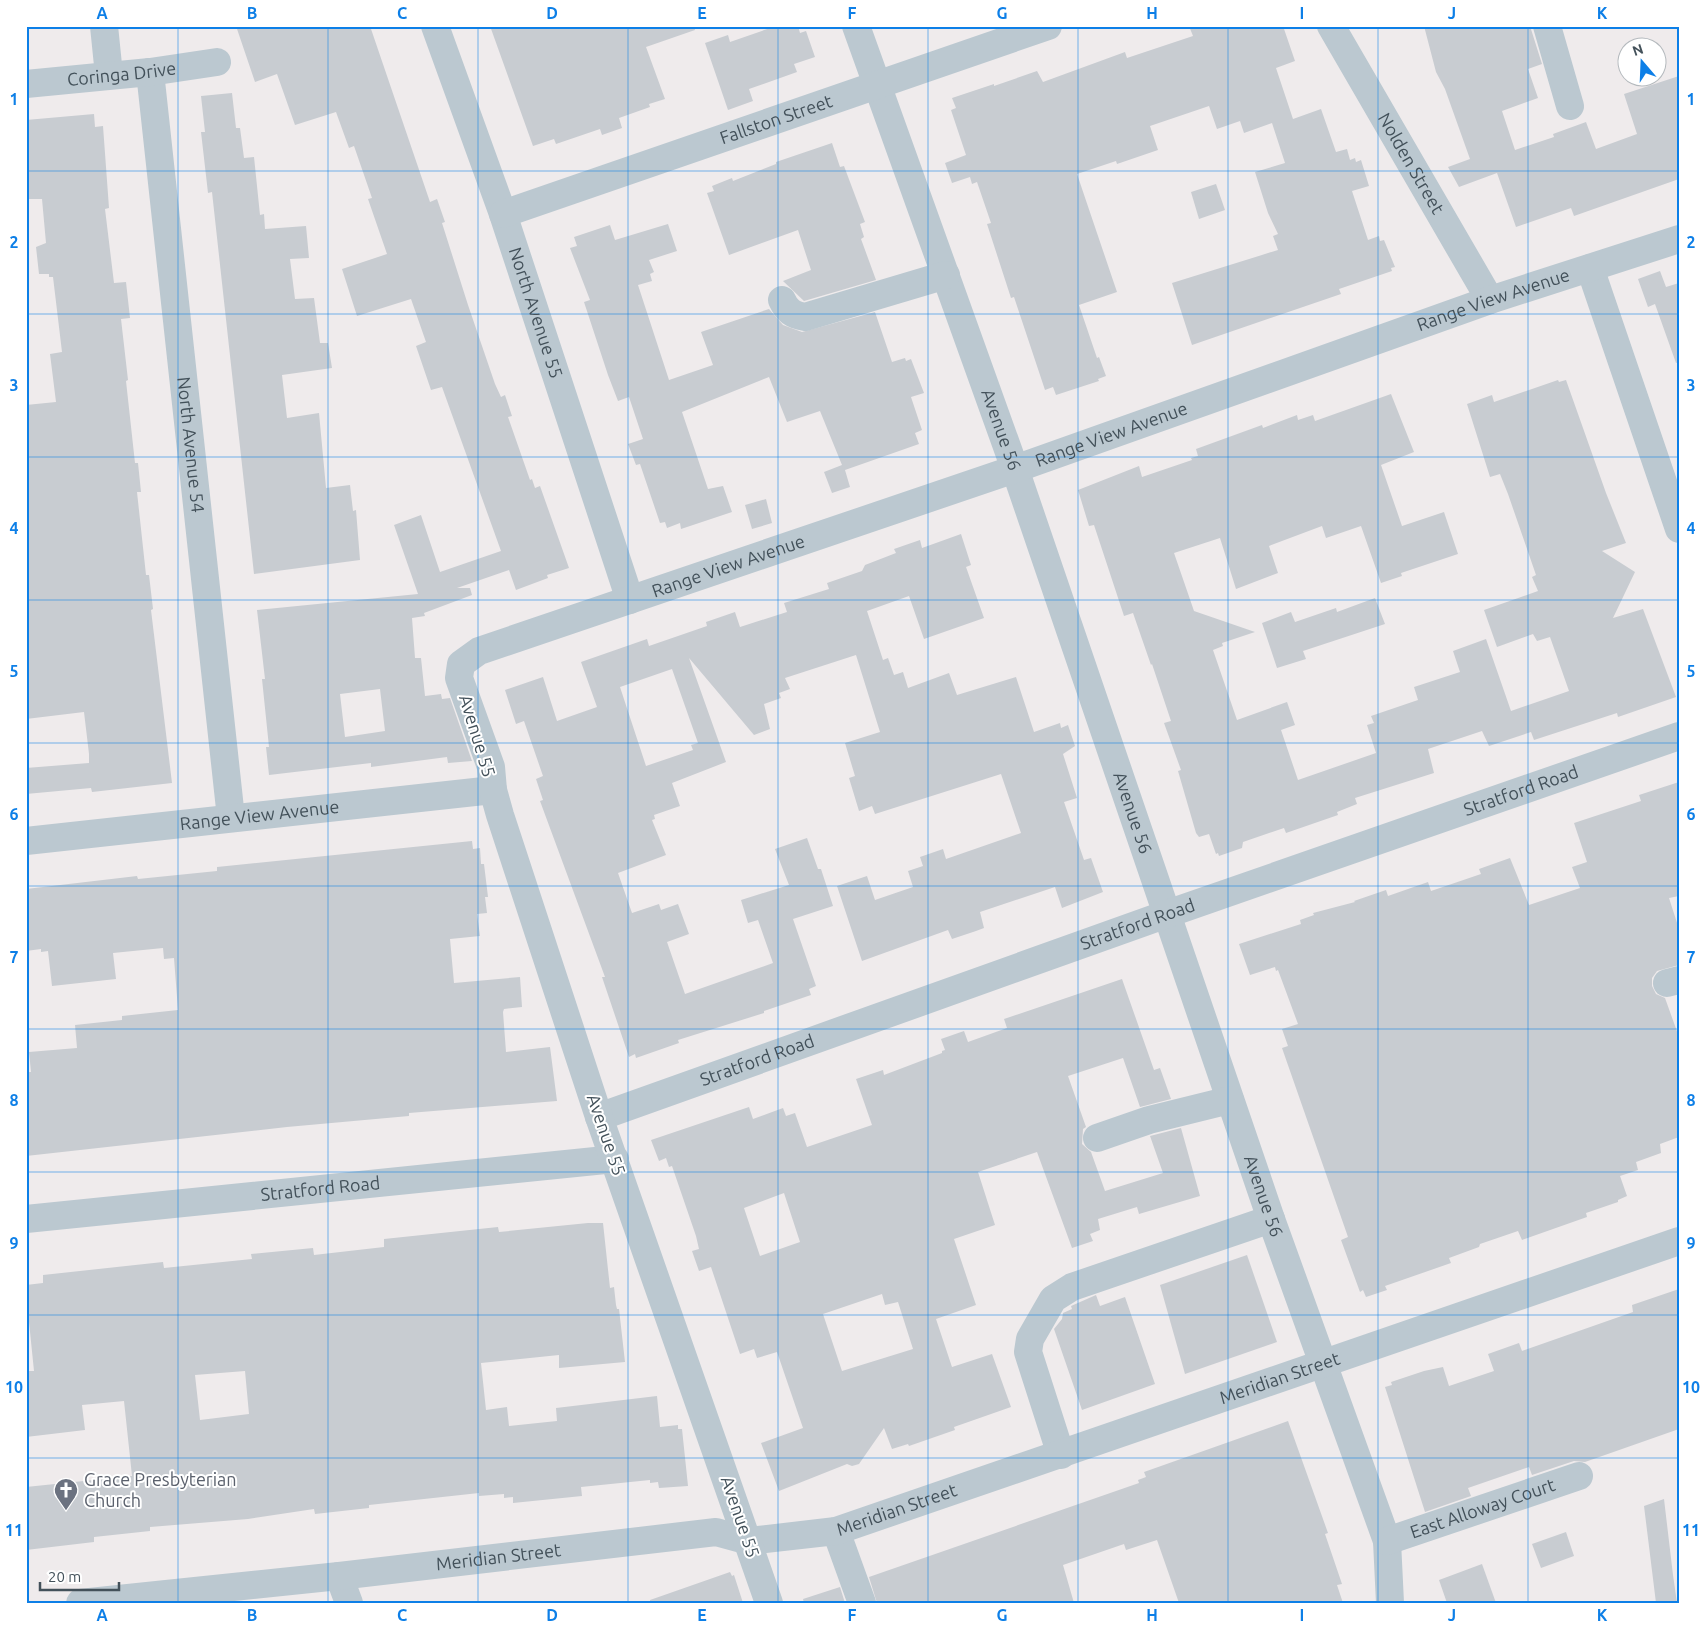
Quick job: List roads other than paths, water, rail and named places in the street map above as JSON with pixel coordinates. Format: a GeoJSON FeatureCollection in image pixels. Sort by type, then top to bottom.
{"type":"FeatureCollection","features":[{"type":"Feature","properties":{"kind":"street"},"geometry":{"type":"LineString","coordinates":[[104,26],[109,75]]}},
{"type":"Feature","properties":{"kind":"street","name":"North Avenue 55"},"geometry":{"type":"LineString","coordinates":[[435,26],[503,214],[630,600]]}},
{"type":"Feature","properties":{"kind":"street","name":"Avenue 56"},"geometry":{"type":"LineString","coordinates":[[856,26],[1015,469],[1271,1219],[1387,1541],[1390,1603]]}},
{"type":"Feature","properties":{"kind":"street","name":"Fallston Street"},"geometry":{"type":"LineString","coordinates":[[503,214],[1048,26]]}},
{"type":"Feature","properties":{"kind":"street","name":"Nolden Street"},"geometry":{"type":"LineString","coordinates":[[1331,26],[1490,300]]}},
{"type":"Feature","properties":{"kind":"street"},"geometry":{"type":"LineString","coordinates":[[1547,26],[1570,106]]}},
{"type":"Feature","properties":{"kind":"street","name":"Coringa Drive"},"geometry":{"type":"LineString","coordinates":[[26,84],[150,72],[216,62]]}},
{"type":"Feature","properties":{"kind":"street","name":"North Avenue 54"},"geometry":{"type":"LineString","coordinates":[[150,72],[230,818]]}},
{"type":"Feature","properties":{"kind":"street","name":"Range View Avenue"},"geometry":{"type":"LineString","coordinates":[[462,664],[479,650],[1015,469],[1490,300],[1679,239]]}},
{"type":"Feature","properties":{"kind":"street"},"geometry":{"type":"LineString","coordinates":[[1590,268],[1679,529]]}},
{"type":"Feature","properties":{"kind":"street"},"geometry":{"type":"LineString","coordinates":[[782,300],[786,310],[795,315],[805,317],[946,274]]}},
{"type":"Feature","properties":{"kind":"street","name":"Avenue 55"},"geometry":{"type":"LineString","coordinates":[[462,664],[459,678],[491,767],[493,790],[599,1117],[749,1541],[769,1603]]}},
{"type":"Feature","properties":{"kind":"street","name":"Stratford Road"},"geometry":{"type":"LineString","coordinates":[[599,1117],[1167,914],[1679,736]]}},
{"type":"Feature","properties":{"kind":"street","name":"Range View Avenue"},"geometry":{"type":"LineString","coordinates":[[26,841],[493,790]]}},
{"type":"Feature","properties":{"kind":"street"},"geometry":{"type":"LineString","coordinates":[[1097,1138],[1149,1120],[1230,1100]]}},
{"type":"Feature","properties":{"kind":"street","name":"Stratford Road"},"geometry":{"type":"LineString","coordinates":[[26,1219],[615,1159]]}},
{"type":"Feature","properties":{"kind":"street"},"geometry":{"type":"LineString","coordinates":[[1061,1456],[1028,1352],[1030,1339],[1053,1300],[1072,1287],[1271,1219]]}},
{"type":"Feature","properties":{"kind":"street","name":"Meridian Street"},"geometry":{"type":"LineString","coordinates":[[80,1603],[339,1576],[716,1532],[749,1541],[836,1531],[1061,1456],[1679,1241]]}},
{"type":"Feature","properties":{"kind":"street","name":"East Alloway Court"},"geometry":{"type":"LineString","coordinates":[[1387,1541],[1579,1476]]}},
{"type":"Feature","properties":{"kind":"street"},"geometry":{"type":"LineString","coordinates":[[836,1531],[862,1603]]}},
{"type":"Feature","properties":{"kind":"street"},"geometry":{"type":"LineString","coordinates":[[339,1576],[349,1603]]}},
{"type":"Feature","properties":{"kind":"place","name":"Grace Presbyterian Church"},"geometry":{"type":"Point","coordinates":[66,1511]}}]}
